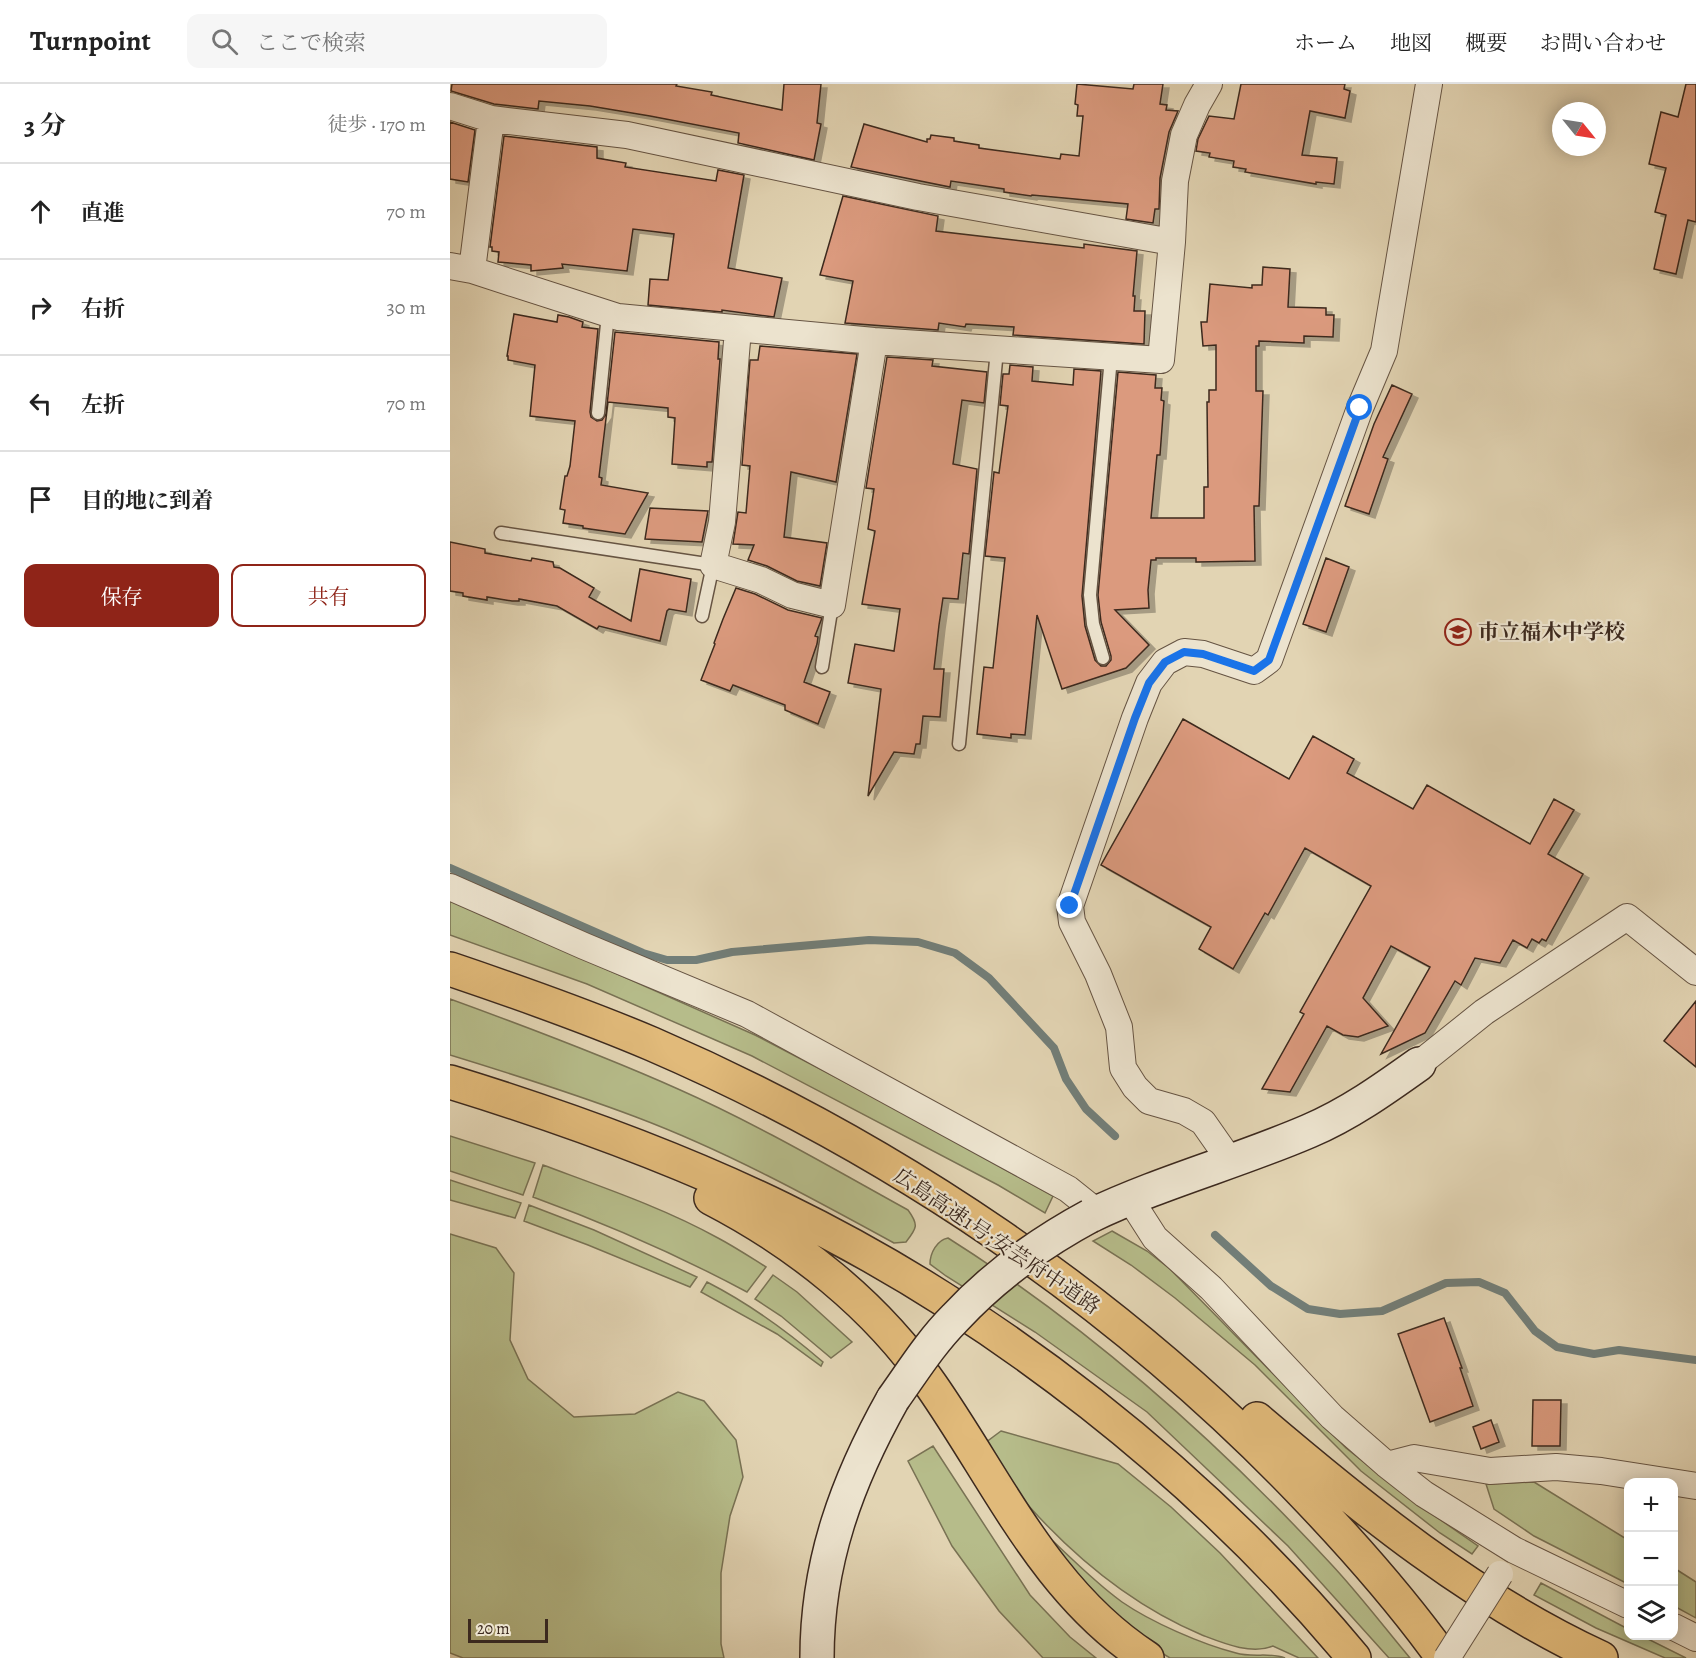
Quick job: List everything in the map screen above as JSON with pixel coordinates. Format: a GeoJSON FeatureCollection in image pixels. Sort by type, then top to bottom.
{"type":"FeatureCollection","features":[{"type":"Feature","properties":{"kind":"highway","name":"広島高速1号;安芸府中道路"},"geometry":{"type":"LineString","coordinates":[[450,969],[565,1009],[652,1044],[798,1115],[942,1197],[1122,1327],[1228,1419],[1326,1517],[1385,1583],[1443,1658]]}},
{"type":"Feature","properties":{"kind":"highway"},"geometry":{"type":"LineString","coordinates":[[450,1082],[630,1142],[710,1176],[783,1210],[923,1286],[989,1329],[1054,1376],[1126,1433],[1203,1500],[1266,1560],[1323,1620],[1354,1658]]}},
{"type":"Feature","properties":{"kind":"highway"},"geometry":{"type":"LineString","coordinates":[[450,1093],[535,1120],[668,1177],[764,1228],[839,1284],[904,1350],[931,1384],[1013,1516],[1073,1595],[1104,1625],[1147,1658]]}},
{"type":"Feature","properties":{"kind":"highway"},"geometry":{"type":"LineString","coordinates":[[942,1197],[1073,1280],[1157,1338],[1246,1409],[1347,1495],[1450,1572],[1546,1632],[1601,1658]]}},
{"type":"Feature","properties":{"kind":"street"},"geometry":{"type":"LineString","coordinates":[[491,119],[461,268],[618,317],[874,341],[1161,360],[1175,181],[1184,135],[1209,84]]}},
{"type":"Feature","properties":{"kind":"street"},"geometry":{"type":"LineString","coordinates":[[1231,1162],[1203,1122],[1184,1111],[1149,1101],[1135,1087],[1123,1068],[1119,1027],[1098,974],[1072,922],[1070,906],[1135,718],[1149,683],[1165,662],[1184,652],[1203,654],[1254,671],[1269,660],[1360,408],[1384,351],[1429,84]]}},
{"type":"Feature","properties":{"kind":"street"},"geometry":{"type":"LineString","coordinates":[[450,106],[491,119],[627,135],[918,197],[1172,242]]}},
{"type":"Feature","properties":{"kind":"street"},"geometry":{"type":"LineString","coordinates":[[738,329],[722,522],[713,565],[761,580],[792,595],[832,605],[874,341]]}},
{"type":"Feature","properties":{"kind":"street"},"geometry":{"type":"LineString","coordinates":[[450,887],[747,1014],[1068,1190],[1094,1214]]}},
{"type":"Feature","properties":{"kind":"street"},"geometry":{"type":"LineString","coordinates":[[817,1658],[820,1599],[827,1558],[852,1480],[870,1440],[893,1399],[923,1356],[954,1319],[986,1287],[1017,1262],[1055,1235],[1094,1214],[1311,1130],[1365,1101],[1419,1064],[1484,1012],[1627,917],[1696,972]]}},
{"type":"Feature","properties":{"kind":"street"},"geometry":{"type":"LineString","coordinates":[[1130,1199],[1155,1239],[1211,1288],[1332,1417],[1387,1465],[1424,1494],[1514,1550],[1624,1603]]}},
{"type":"Feature","properties":{"kind":"street"},"geometry":{"type":"LineString","coordinates":[[1387,1465],[1414,1458],[1490,1471],[1556,1467],[1601,1471],[1696,1486]]}},
{"type":"Feature","properties":{"kind":"street"},"geometry":{"type":"LineString","coordinates":[[1448,1658],[1514,1550]]}},
{"type":"Feature","properties":{"kind":"street"},"geometry":{"type":"LineString","coordinates":[[1678,1629],[1696,1638]]}},
{"type":"Feature","properties":{"kind":"lane"},"geometry":{"type":"LineString","coordinates":[[598,413],[608,314]]}},
{"type":"Feature","properties":{"kind":"lane"},"geometry":{"type":"LineString","coordinates":[[960,744],[997,350]]}},
{"type":"Feature","properties":{"kind":"lane"},"geometry":{"type":"LineString","coordinates":[[1103,658],[1093,624],[1090,595],[1111,357]]}},
{"type":"Feature","properties":{"kind":"lane"},"geometry":{"type":"LineString","coordinates":[[501,533],[713,565],[702,616]]}},
{"type":"Feature","properties":{"kind":"lane"},"geometry":{"type":"LineString","coordinates":[[822,667],[832,605]]}},
{"type":"Feature","properties":{"kind":"green space"},"geometry":{"type":"Polygon","coordinates":[[[450,900],[755,1035],[885,1103],[1053,1196],[1045,1213],[998,1185],[752,1056],[587,984],[450,935],[450,900]]]}},
{"type":"Feature","properties":{"kind":"green space"},"geometry":{"type":"Polygon","coordinates":[[[450,999],[622,1065],[737,1117],[908,1210],[914,1219],[914,1230],[906,1242],[894,1243],[767,1176],[669,1130],[567,1092],[450,1055],[450,999]]]}},
{"type":"Feature","properties":{"kind":"green space"},"geometry":{"type":"Polygon","coordinates":[[[450,1136],[535,1163],[523,1195],[450,1171],[450,1136]]]}},
{"type":"Feature","properties":{"kind":"green space"},"geometry":{"type":"Polygon","coordinates":[[[543,1165],[676,1217],[724,1241],[766,1267],[747,1292],[642,1241],[533,1197],[543,1165]]]}},
{"type":"Feature","properties":{"kind":"green space"},"geometry":{"type":"Polygon","coordinates":[[[450,1180],[521,1203],[515,1218],[450,1200],[450,1180]]]}},
{"type":"Feature","properties":{"kind":"green space"},"geometry":{"type":"Polygon","coordinates":[[[529,1205],[594,1230],[697,1277],[690,1287],[524,1221],[529,1205]]]}},
{"type":"Feature","properties":{"kind":"green space"},"geometry":{"type":"Polygon","coordinates":[[[1112,1231],[1147,1251],[1170,1269],[1346,1448],[1412,1500],[1478,1546],[1472,1554],[1440,1533],[1361,1471],[1255,1365],[1175,1298],[1131,1265],[1093,1241],[1112,1231]]]}},
{"type":"Feature","properties":{"kind":"green space"},"geometry":{"type":"Polygon","coordinates":[[[450,1234],[496,1248],[514,1273],[510,1340],[528,1379],[574,1417],[635,1414],[678,1392],[704,1401],[736,1440],[743,1477],[730,1516],[721,1573],[721,1644],[724,1658],[463,1658],[450,1653],[450,1234]]]}},
{"type":"Feature","properties":{"kind":"green space"},"geometry":{"type":"Polygon","coordinates":[[[948,1238],[1051,1309],[1101,1348],[1197,1431],[1243,1474],[1331,1564],[1410,1658],[1389,1658],[1288,1546],[1147,1412],[1035,1332],[930,1264],[935,1248],[941,1241],[948,1238]]]}},
{"type":"Feature","properties":{"kind":"green space"},"geometry":{"type":"Polygon","coordinates":[[[773,1275],[797,1292],[852,1342],[831,1358],[781,1316],[755,1299],[773,1275]]]}},
{"type":"Feature","properties":{"kind":"green space"},"geometry":{"type":"Polygon","coordinates":[[[707,1282],[738,1299],[782,1329],[823,1362],[821,1366],[777,1334],[701,1292],[707,1282]]]}},
{"type":"Feature","properties":{"kind":"green space"},"geometry":{"type":"Polygon","coordinates":[[[1001,1431],[1118,1464],[1171,1507],[1220,1553],[1318,1658],[1299,1658],[1273,1646],[1246,1649],[1228,1644],[1177,1623],[1129,1595],[1065,1544],[1021,1497],[985,1443],[1001,1431]]]}},
{"type":"Feature","properties":{"kind":"green space"},"geometry":{"type":"Polygon","coordinates":[[[933,1446],[1030,1595],[1070,1637],[1096,1658],[1043,1658],[999,1611],[952,1546],[908,1461],[933,1446]]]}},
{"type":"Feature","properties":{"kind":"green space"},"geometry":{"type":"Polygon","coordinates":[[[1534,1482],[1624,1538],[1624,1582],[1534,1536],[1494,1509],[1486,1484],[1534,1482]]]}},
{"type":"Feature","properties":{"kind":"green space"},"geometry":{"type":"Polygon","coordinates":[[[1053,1541],[1086,1573],[1122,1602],[1162,1625],[1236,1653],[1274,1655],[1285,1658],[1170,1658],[1140,1640],[1071,1574],[1053,1541]]]}},
{"type":"Feature","properties":{"kind":"green space"},"geometry":{"type":"Polygon","coordinates":[[[1678,1571],[1696,1582],[1696,1618],[1678,1608],[1678,1571]]]}},
{"type":"Feature","properties":{"kind":"green space"},"geometry":{"type":"Polygon","coordinates":[[[1541,1583],[1624,1627],[1624,1640],[1650,1640],[1686,1658],[1665,1658],[1596,1628],[1534,1595],[1541,1583]]]}},
{"type":"Feature","properties":{"kind":"building"},"geometry":{"type":"Polygon","coordinates":[[[452,84],[677,84],[676,86],[712,92],[711,95],[782,110],[784,84],[821,84],[817,123],[821,124],[814,160],[738,143],[739,133],[590,106],[539,101],[538,109],[494,104],[451,91],[452,84]]]}},
{"type":"Feature","properties":{"kind":"building"},"geometry":{"type":"Polygon","coordinates":[[[1077,84],[1133,89],[1134,84],[1163,84],[1160,104],[1167,105],[1166,110],[1178,111],[1169,132],[1160,178],[1159,209],[1155,209],[1153,223],[1126,219],[1128,204],[1031,196],[1004,192],[1004,189],[951,181],[950,187],[851,167],[864,124],[927,142],[931,135],[954,138],[954,141],[979,145],[979,148],[1060,159],[1061,154],[1079,156],[1083,116],[1077,116],[1078,105],[1075,104],[1077,84]]]}},
{"type":"Feature","properties":{"kind":"building"},"geometry":{"type":"Polygon","coordinates":[[[1241,84],[1345,84],[1344,89],[1350,91],[1345,118],[1310,111],[1302,155],[1337,158],[1334,184],[1316,182],[1316,184],[1245,172],[1246,169],[1233,167],[1234,161],[1209,157],[1210,153],[1196,151],[1198,139],[1209,116],[1234,119],[1241,84]]]}},
{"type":"Feature","properties":{"kind":"building"},"geometry":{"type":"Polygon","coordinates":[[[1686,84],[1696,84],[1696,222],[1688,220],[1676,274],[1654,269],[1666,215],[1655,212],[1666,168],[1649,164],[1661,112],[1678,117],[1686,84]]]}},
{"type":"Feature","properties":{"kind":"building"},"geometry":{"type":"Polygon","coordinates":[[[450,122],[475,130],[468,182],[450,179],[450,122]]]}},
{"type":"Feature","properties":{"kind":"building"},"geometry":{"type":"Polygon","coordinates":[[[504,136],[597,147],[597,158],[626,163],[625,167],[716,181],[718,170],[744,175],[728,268],[782,278],[774,317],[722,310],[722,312],[648,305],[650,279],[668,280],[674,234],[633,229],[627,271],[562,264],[563,268],[531,271],[531,265],[498,262],[499,252],[492,251],[490,247],[504,136]]]}},
{"type":"Feature","properties":{"kind":"building"},"geometry":{"type":"Polygon","coordinates":[[[843,196],[938,216],[936,231],[1084,248],[1084,244],[1137,251],[1134,311],[1145,311],[1144,344],[1013,335],[1014,327],[966,324],[965,327],[939,323],[938,330],[845,323],[853,281],[820,275],[843,196]]]}},
{"type":"Feature","properties":{"kind":"building"},"geometry":{"type":"Polygon","coordinates":[[[1263,267],[1290,269],[1288,307],[1326,308],[1326,315],[1334,315],[1333,337],[1304,336],[1304,343],[1259,341],[1259,346],[1256,346],[1256,391],[1263,391],[1259,506],[1254,506],[1255,561],[1196,562],[1196,558],[1151,560],[1149,608],[1115,610],[1149,645],[1126,668],[1062,689],[1037,615],[1025,735],[1011,734],[1011,738],[977,734],[984,667],[993,668],[1005,558],[985,556],[994,472],[999,473],[1008,406],[1000,405],[1003,374],[1009,374],[1010,365],[1033,367],[1032,381],[1073,385],[1074,369],[1101,371],[1082,596],[1085,626],[1095,660],[1101,666],[1106,666],[1111,656],[1101,622],[1098,595],[1118,372],[1156,375],[1155,388],[1162,388],[1161,400],[1164,401],[1160,455],[1157,455],[1151,518],[1204,518],[1204,487],[1208,487],[1207,402],[1209,402],[1209,390],[1216,390],[1216,345],[1203,346],[1201,322],[1207,322],[1210,284],[1252,288],[1252,285],[1262,285],[1263,267]]]}},
{"type":"Feature","properties":{"kind":"building"},"geometry":{"type":"Polygon","coordinates":[[[514,314],[557,322],[558,315],[583,322],[582,327],[598,329],[590,412],[591,417],[597,421],[602,420],[606,414],[615,332],[719,342],[718,359],[720,359],[712,462],[707,462],[707,467],[672,464],[675,418],[668,417],[668,408],[608,402],[599,477],[602,478],[601,485],[648,493],[625,534],[563,523],[565,510],[560,509],[565,476],[570,466],[575,421],[530,416],[535,365],[508,360],[507,356],[514,314]]]}},
{"type":"Feature","properties":{"kind":"building"},"geometry":{"type":"Polygon","coordinates":[[[760,346],[857,354],[836,482],[791,472],[784,537],[827,543],[820,586],[797,581],[767,566],[748,560],[754,545],[733,544],[738,512],[746,513],[750,466],[742,465],[750,360],[758,360],[760,346]]]}},
{"type":"Feature","properties":{"kind":"building"},"geometry":{"type":"Polygon","coordinates":[[[887,357],[933,360],[932,366],[987,372],[984,403],[962,400],[953,464],[977,469],[969,554],[963,553],[958,599],[943,598],[934,669],[944,669],[940,717],[923,716],[920,744],[916,744],[914,754],[894,752],[868,796],[881,689],[848,683],[855,644],[894,651],[900,609],[862,604],[875,531],[868,529],[874,489],[866,488],[887,357]]]}},
{"type":"Feature","properties":{"kind":"building"},"geometry":{"type":"Polygon","coordinates":[[[1392,385],[1412,394],[1383,457],[1388,459],[1369,514],[1345,506],[1374,424],[1392,385]]]}},
{"type":"Feature","properties":{"kind":"building"},"geometry":{"type":"Polygon","coordinates":[[[650,508],[708,511],[702,542],[645,539],[650,508]]]}},
{"type":"Feature","properties":{"kind":"building"},"geometry":{"type":"Polygon","coordinates":[[[450,542],[485,549],[485,553],[531,561],[532,558],[553,562],[554,567],[560,568],[594,588],[589,597],[631,621],[640,569],[691,579],[686,612],[669,609],[667,611],[660,641],[599,626],[597,629],[557,606],[519,599],[519,601],[512,601],[487,597],[487,600],[463,596],[463,593],[450,591],[450,542]]]}},
{"type":"Feature","properties":{"kind":"building"},"geometry":{"type":"Polygon","coordinates":[[[1326,558],[1349,567],[1326,632],[1303,624],[1326,558]]]}},
{"type":"Feature","properties":{"kind":"building"},"geometry":{"type":"Polygon","coordinates":[[[736,588],[755,594],[788,610],[822,618],[815,636],[818,637],[817,644],[804,682],[830,692],[818,724],[785,710],[785,705],[733,685],[730,691],[701,680],[736,588]]]}},
{"type":"Feature","properties":{"kind":"building"},"geometry":{"type":"Polygon","coordinates":[[[1183,719],[1289,779],[1313,736],[1354,759],[1347,773],[1413,809],[1427,785],[1530,844],[1554,799],[1574,810],[1548,854],[1583,874],[1546,941],[1542,939],[1539,943],[1532,939],[1527,948],[1513,940],[1500,963],[1475,958],[1461,985],[1455,981],[1425,1033],[1381,1054],[1430,967],[1391,946],[1363,998],[1388,1026],[1358,1037],[1343,1035],[1327,1026],[1290,1092],[1262,1089],[1304,1014],[1300,1012],[1371,886],[1305,848],[1268,915],[1265,913],[1233,969],[1199,949],[1211,927],[1101,865],[1183,719]]]}},
{"type":"Feature","properties":{"kind":"building"},"geometry":{"type":"Polygon","coordinates":[[[1696,1001],[1696,1067],[1664,1041],[1696,1001]]]}},
{"type":"Feature","properties":{"kind":"building"},"geometry":{"type":"Polygon","coordinates":[[[1444,1318],[1473,1406],[1430,1422],[1398,1334],[1444,1318]]]}},
{"type":"Feature","properties":{"kind":"building"},"geometry":{"type":"Polygon","coordinates":[[[1533,1400],[1561,1400],[1560,1446],[1532,1446],[1533,1400]]]}},
{"type":"Feature","properties":{"kind":"building"},"geometry":{"type":"Polygon","coordinates":[[[1491,1420],[1499,1442],[1481,1449],[1473,1427],[1491,1420]]]}},
{"type":"Feature","properties":{"kind":"waterway"},"geometry":{"type":"LineString","coordinates":[[450,868],[643,953],[667,960],[696,960],[732,952],[869,940],[918,942],[955,953],[989,978],[1054,1048],[1066,1079],[1086,1109],[1115,1136]]}},
{"type":"Feature","properties":{"kind":"waterway"},"geometry":{"type":"LineString","coordinates":[[1215,1235],[1271,1286],[1308,1309],[1340,1314],[1382,1311],[1446,1283],[1479,1282],[1505,1293],[1535,1331],[1557,1347],[1594,1354],[1619,1350],[1696,1360]]}},
{"type":"Feature","properties":{"kind":"place","name":"市立福木中学校"},"geometry":{"type":"Point","coordinates":[1458,632]}},
{"type":"Feature","properties":{"kind":"route"},"geometry":{"type":"LineString","coordinates":[[1070,906],[1135,718],[1149,683],[1165,662],[1184,652],[1203,654],[1254,671],[1269,660],[1360,408]]}}]}
